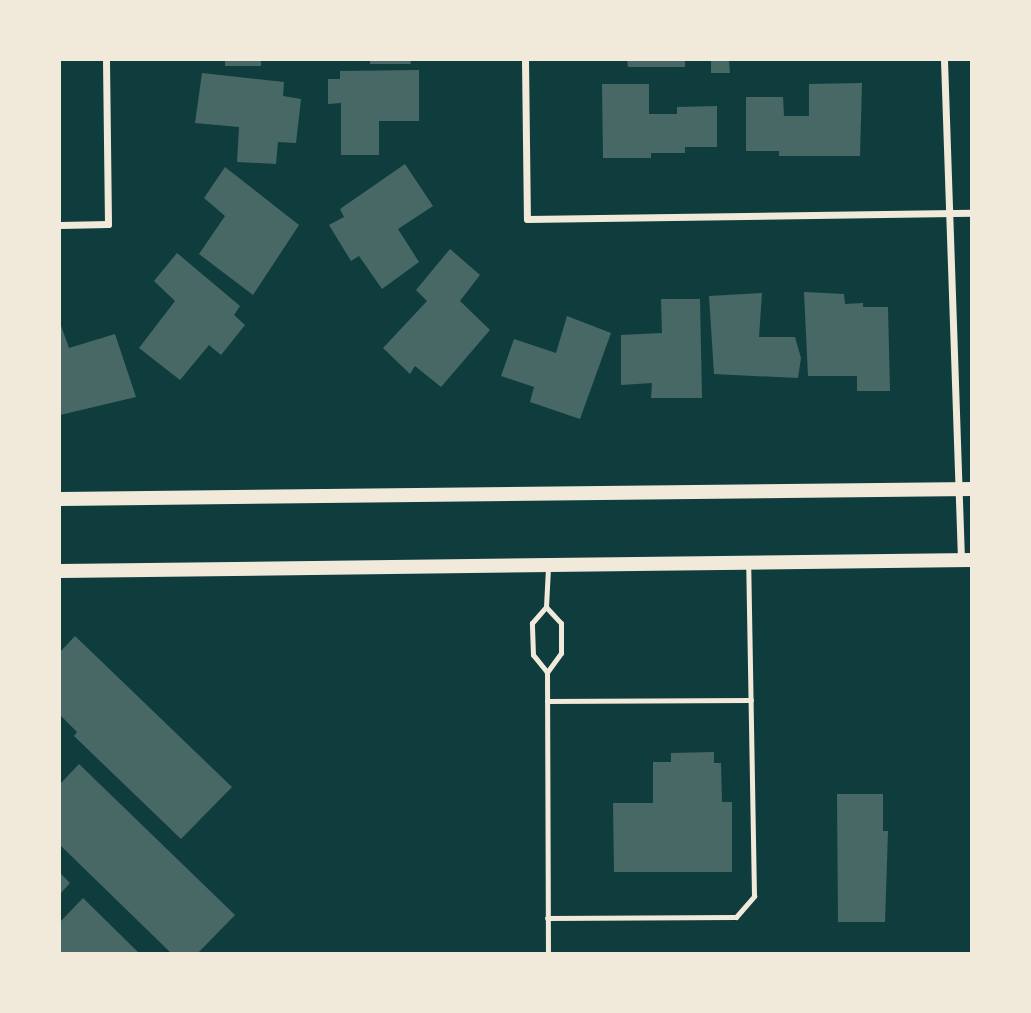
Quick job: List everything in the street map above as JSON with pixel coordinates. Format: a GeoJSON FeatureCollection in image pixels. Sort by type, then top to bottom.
{"type":"FeatureCollection","features":[{"type":"Feature","properties":{"kind":"main road"},"geometry":{"type":"LineString","coordinates":[[60,499],[965,489]]}},
{"type":"Feature","properties":{"kind":"main road"},"geometry":{"type":"LineString","coordinates":[[60,570],[966,560]]}},
{"type":"Feature","properties":{"kind":"street"},"geometry":{"type":"LineString","coordinates":[[60,225],[108,224],[106,60]]}},
{"type":"Feature","properties":{"kind":"street"},"geometry":{"type":"LineString","coordinates":[[525,60],[527,219],[971,213]]}},
{"type":"Feature","properties":{"kind":"street"},"geometry":{"type":"LineString","coordinates":[[944,60],[946,213],[965,489],[966,560]]}},
{"type":"Feature","properties":{"kind":"lane"},"geometry":{"type":"LineString","coordinates":[[547,918],[736,917],[754,896],[748,563]]}},
{"type":"Feature","properties":{"kind":"lane"},"geometry":{"type":"LineString","coordinates":[[547,671],[533,655],[532,623],[546,607],[548,565]]}},
{"type":"Feature","properties":{"kind":"lane"},"geometry":{"type":"LineString","coordinates":[[546,607],[561,623],[561,653],[547,671],[548,954]]}},
{"type":"Feature","properties":{"kind":"lane"},"geometry":{"type":"LineString","coordinates":[[547,701],[751,700]]}},
{"type":"Feature","properties":{"kind":"building"},"geometry":{"type":"Polygon","coordinates":[[[225,60],[261,60],[261,66],[225,66],[225,60]]]}},
{"type":"Feature","properties":{"kind":"building"},"geometry":{"type":"Polygon","coordinates":[[[370,60],[410,60],[411,64],[370,64],[370,60]]]}},
{"type":"Feature","properties":{"kind":"building"},"geometry":{"type":"Polygon","coordinates":[[[627,60],[685,60],[685,67],[628,67],[627,60]]]}},
{"type":"Feature","properties":{"kind":"building"},"geometry":{"type":"Polygon","coordinates":[[[711,61],[729,61],[730,73],[711,73],[711,61]]]}},
{"type":"Feature","properties":{"kind":"building"},"geometry":{"type":"Polygon","coordinates":[[[419,70],[419,121],[379,121],[379,155],[341,155],[341,103],[328,104],[328,79],[340,79],[340,71],[419,70]]]}},
{"type":"Feature","properties":{"kind":"building"},"geometry":{"type":"Polygon","coordinates":[[[202,73],[284,82],[283,96],[301,99],[296,143],[278,142],[276,164],[237,162],[239,127],[195,123],[202,73]]]}},
{"type":"Feature","properties":{"kind":"building"},"geometry":{"type":"Polygon","coordinates":[[[862,83],[860,156],[779,156],[779,151],[746,151],[746,97],[783,97],[784,116],[809,116],[809,84],[862,83]]]}},
{"type":"Feature","properties":{"kind":"building"},"geometry":{"type":"Polygon","coordinates":[[[602,84],[649,84],[649,114],[677,114],[677,107],[717,106],[717,147],[685,147],[685,153],[651,153],[651,158],[603,158],[602,84]]]}},
{"type":"Feature","properties":{"kind":"building"},"geometry":{"type":"Polygon","coordinates":[[[405,164],[433,206],[398,229],[419,262],[382,289],[359,256],[351,261],[329,225],[344,217],[340,209],[405,164]]]}},
{"type":"Feature","properties":{"kind":"building"},"geometry":{"type":"Polygon","coordinates":[[[225,167],[299,225],[253,295],[199,254],[225,216],[204,198],[225,167]]]}},
{"type":"Feature","properties":{"kind":"building"},"geometry":{"type":"Polygon","coordinates":[[[450,249],[480,275],[460,301],[490,330],[441,387],[415,366],[410,374],[383,348],[427,301],[416,290],[450,249]]]}},
{"type":"Feature","properties":{"kind":"building"},"geometry":{"type":"Polygon","coordinates":[[[177,253],[240,306],[234,315],[245,325],[221,355],[209,345],[180,380],[139,348],[175,301],[154,281],[177,253]]]}},
{"type":"Feature","properties":{"kind":"building"},"geometry":{"type":"Polygon","coordinates":[[[804,292],[844,294],[845,304],[863,303],[863,307],[888,307],[890,391],[857,391],[857,376],[808,376],[804,292]]]}},
{"type":"Feature","properties":{"kind":"building"},"geometry":{"type":"Polygon","coordinates":[[[762,293],[759,337],[795,337],[801,358],[798,378],[714,374],[709,296],[762,293]]]}},
{"type":"Feature","properties":{"kind":"building"},"geometry":{"type":"Polygon","coordinates":[[[661,299],[700,299],[702,398],[651,398],[652,383],[621,385],[621,335],[662,333],[661,299]]]}},
{"type":"Feature","properties":{"kind":"building"},"geometry":{"type":"Polygon","coordinates":[[[567,316],[611,333],[580,419],[530,402],[534,387],[501,376],[514,339],[556,353],[567,316]]]}},
{"type":"Feature","properties":{"kind":"building"},"geometry":{"type":"Polygon","coordinates":[[[60,323],[69,348],[115,334],[136,397],[60,415],[60,323]]]}},
{"type":"Feature","properties":{"kind":"building"},"geometry":{"type":"Polygon","coordinates":[[[75,636],[232,787],[181,839],[74,736],[77,732],[60,715],[60,652],[75,636]]]}},
{"type":"Feature","properties":{"kind":"building"},"geometry":{"type":"Polygon","coordinates":[[[714,752],[714,763],[721,763],[722,802],[732,802],[732,872],[614,872],[613,803],[653,803],[653,762],[671,762],[671,753],[714,752]]]}},
{"type":"Feature","properties":{"kind":"building"},"geometry":{"type":"Polygon","coordinates":[[[79,764],[235,915],[197,954],[172,954],[60,845],[60,784],[79,764]]]}},
{"type":"Feature","properties":{"kind":"building"},"geometry":{"type":"Polygon","coordinates":[[[837,794],[883,794],[883,831],[888,831],[885,922],[838,922],[837,794]]]}},
{"type":"Feature","properties":{"kind":"building"},"geometry":{"type":"Polygon","coordinates":[[[60,873],[70,883],[60,894],[60,873]]]}},
{"type":"Feature","properties":{"kind":"building"},"geometry":{"type":"Polygon","coordinates":[[[83,898],[140,954],[60,954],[60,922],[83,898]]]}}]}
